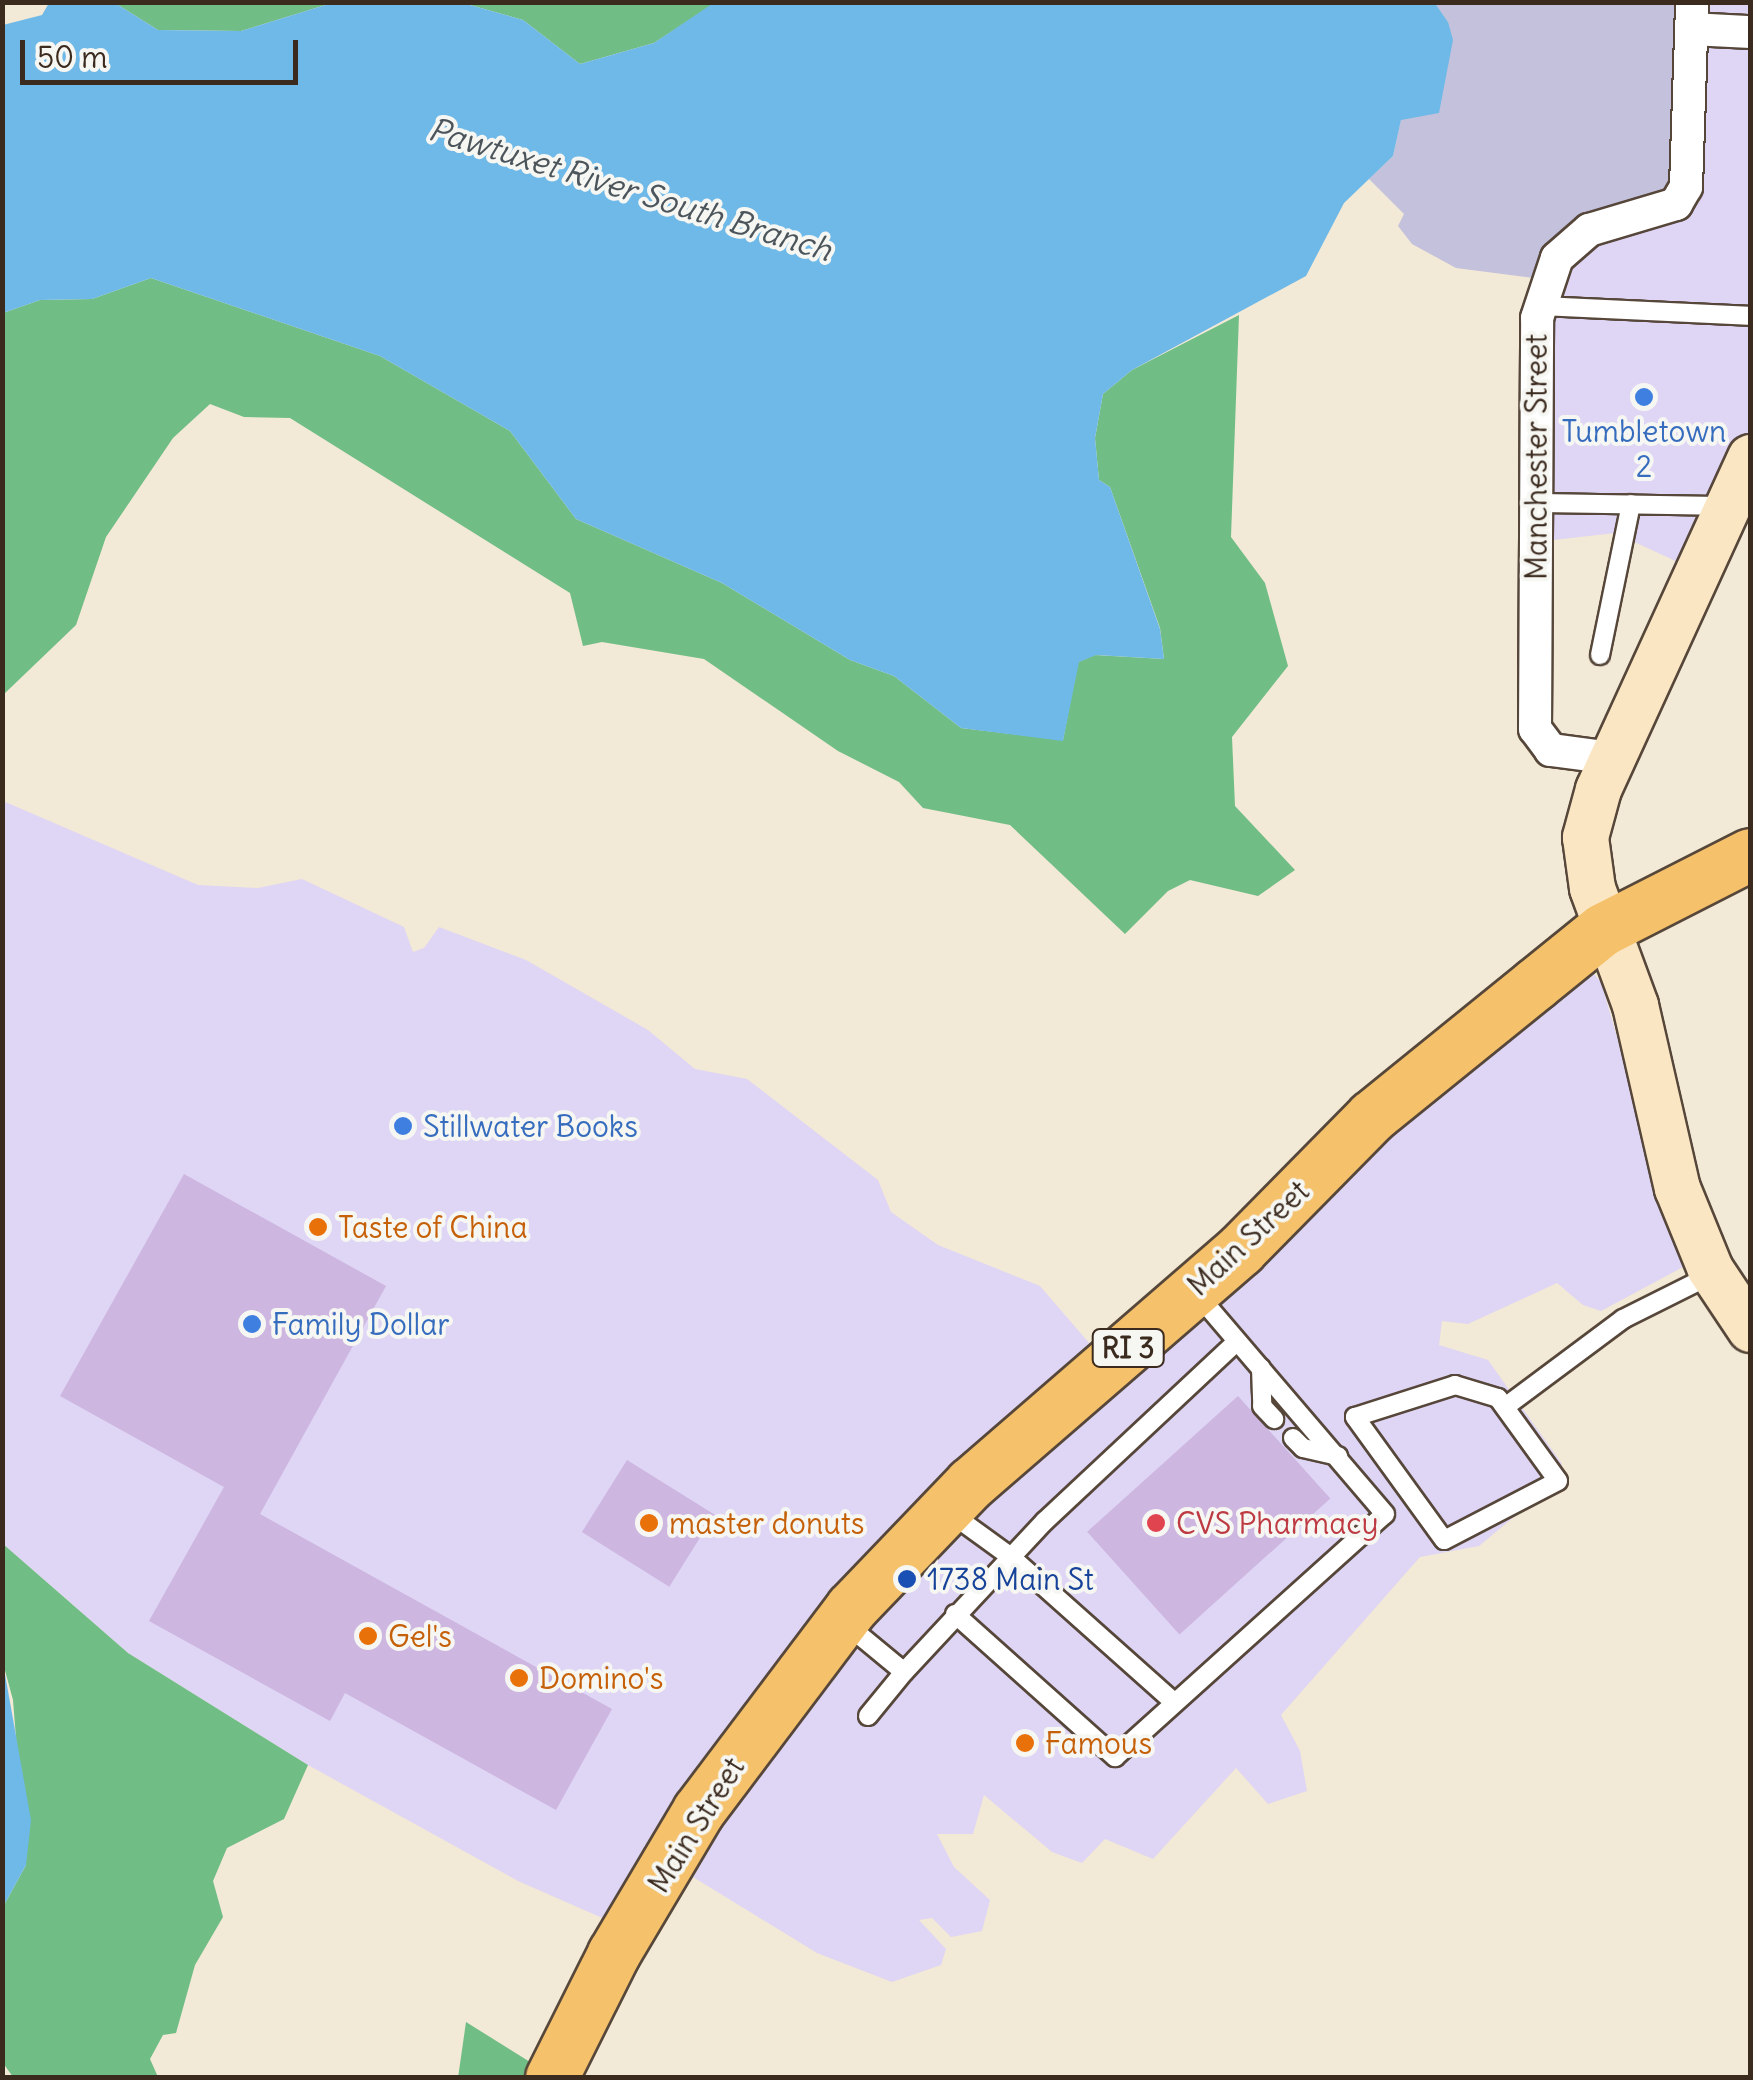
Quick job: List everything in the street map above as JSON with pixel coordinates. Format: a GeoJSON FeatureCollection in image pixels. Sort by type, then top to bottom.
{"type":"FeatureCollection","features":[{"type":"Feature","properties":{"kind":"main road"},"geometry":{"type":"LineString","coordinates":[[1750,457],[1612,758],[1585,837],[1604,930],[1634,1004],[1677,1188],[1713,1274],[1750,1329]]}},
{"type":"Feature","properties":{"kind":"main road","name":"RI 3"},"geometry":{"type":"LineString","coordinates":[[1604,930],[1750,856]]}},
{"type":"Feature","properties":{"kind":"main road","name":"Main Street"},"geometry":{"type":"LineString","coordinates":[[552,2078],[614,1954],[699,1811],[842,1620],[949,1512],[971,1484],[1194,1290],[1372,1117],[1604,930]]}},
{"type":"Feature","properties":{"kind":"street"},"geometry":{"type":"LineString","coordinates":[[1692,16],[1750,32]]}},
{"type":"Feature","properties":{"kind":"street","name":"Manchester Street"},"geometry":{"type":"LineString","coordinates":[[1612,758],[1551,750],[1535,729],[1534,503],[1540,306],[1557,258],[1589,230],[1676,204],[1686,187],[1692,16]]}},
{"type":"Feature","properties":{"kind":"lane"},"geometry":{"type":"LineString","coordinates":[[1540,306],[1750,316]]}},
{"type":"Feature","properties":{"kind":"lane"},"geometry":{"type":"LineString","coordinates":[[1534,503],[1728,506]]}},
{"type":"Feature","properties":{"kind":"lane"},"geometry":{"type":"LineString","coordinates":[[1600,655],[1631,504]]}},
{"type":"Feature","properties":{"kind":"lane"},"geometry":{"type":"LineString","coordinates":[[1505,1407],[1624,1319],[1713,1274]]}},
{"type":"Feature","properties":{"kind":"lane"},"geometry":{"type":"LineString","coordinates":[[955,1614],[1115,1757],[1386,1514],[1235,1343],[1194,1290]]}},
{"type":"Feature","properties":{"kind":"lane"},"geometry":{"type":"LineString","coordinates":[[868,1716],[955,1614],[1012,1556],[1235,1343]]}},
{"type":"Feature","properties":{"kind":"lane"},"geometry":{"type":"LineString","coordinates":[[1261,1368],[1262,1406],[1274,1418]]}},
{"type":"Feature","properties":{"kind":"lane"},"geometry":{"type":"LineString","coordinates":[[1455,1385],[1498,1398],[1505,1407],[1558,1481],[1444,1540],[1355,1416],[1455,1385]]}},
{"type":"Feature","properties":{"kind":"lane"},"geometry":{"type":"LineString","coordinates":[[1292,1438],[1302,1448],[1338,1456]]}},
{"type":"Feature","properties":{"kind":"lane"},"geometry":{"type":"LineString","coordinates":[[949,1512],[1012,1556],[1174,1702]]}},
{"type":"Feature","properties":{"kind":"lane"},"geometry":{"type":"LineString","coordinates":[[842,1620],[904,1672]]}},
{"type":"Feature","properties":{"kind":"shaded area"},"geometry":{"type":"Polygon","coordinates":[[[1434,3],[1690,3],[1682,193],[1590,224],[1542,279],[1456,268],[1412,244],[1398,226],[1404,214],[1369,179],[1393,156],[1401,119],[1448,22],[1434,3]]]}},
{"type":"Feature","properties":{"kind":"shaded area"},"geometry":{"type":"Polygon","coordinates":[[[1689,3],[1750,3],[1750,452],[1695,570],[1615,533],[1536,542],[1542,279],[1689,3]]]}},
{"type":"Feature","properties":{"kind":"shaded area"},"geometry":{"type":"Polygon","coordinates":[[[3,801],[198,885],[258,888],[302,879],[404,927],[413,952],[424,948],[439,927],[526,960],[648,1030],[695,1069],[747,1079],[878,1180],[891,1212],[938,1245],[1040,1286],[1102,1358],[1592,972],[1601,982],[1660,1186],[1696,1260],[1601,1311],[1583,1305],[1557,1283],[1468,1324],[1442,1321],[1439,1345],[1488,1360],[1562,1464],[1557,1481],[1479,1546],[1420,1557],[1281,1715],[1300,1751],[1307,1791],[1268,1804],[1236,1768],[1153,1859],[1105,1839],[1082,1863],[1052,1852],[984,1795],[973,1834],[937,1834],[954,1867],[990,1900],[982,1931],[951,1937],[932,1918],[919,1920],[946,1949],[941,1965],[892,1982],[817,1953],[670,1863],[623,1927],[518,1881],[308,1765],[128,1653],[3,1544],[3,801]]]}},
{"type":"Feature","properties":{"kind":"green space"},"geometry":{"type":"Polygon","coordinates":[[[115,3],[332,3],[241,31],[158,30],[115,3]]]}},
{"type":"Feature","properties":{"kind":"green space"},"geometry":{"type":"Polygon","coordinates":[[[463,3],[715,3],[654,43],[580,64],[523,20],[463,3]]]}},
{"type":"Feature","properties":{"kind":"green space"},"geometry":{"type":"Polygon","coordinates":[[[151,278],[380,356],[510,431],[576,519],[722,583],[850,660],[894,676],[961,728],[1063,740],[1078,662],[1095,655],[1164,659],[1160,628],[1110,487],[1099,480],[1095,438],[1103,394],[1132,370],[1239,315],[1231,537],[1265,583],[1288,666],[1232,737],[1235,806],[1295,870],[1258,896],[1190,880],[1168,891],[1125,934],[1010,825],[923,808],[899,782],[838,751],[704,659],[602,642],[583,646],[570,593],[290,418],[244,417],[210,404],[173,438],[106,537],[76,625],[3,695],[3,313],[40,300],[92,299],[151,278]]]}},
{"type":"Feature","properties":{"kind":"green space"},"geometry":{"type":"Polygon","coordinates":[[[3,1544],[128,1653],[308,1765],[284,1819],[227,1848],[213,1881],[223,1917],[195,1965],[176,2033],[163,2035],[150,2059],[158,2077],[13,2077],[3,2063],[3,1907],[26,1865],[13,1700],[3,1663],[3,1544]]]}},
{"type":"Feature","properties":{"kind":"green space"},"geometry":{"type":"Polygon","coordinates":[[[466,2022],[546,2072],[545,2077],[458,2078],[466,2022]]]}},
{"type":"Feature","properties":{"kind":"water","name":"Pawtuxet River South Branch"},"geometry":{"type":"Polygon","coordinates":[[[715,2],[1434,2],[1448,22],[1453,40],[1439,113],[1401,120],[1393,156],[1344,203],[1306,276],[1132,370],[1103,394],[1095,438],[1099,480],[1110,487],[1160,629],[1164,659],[1096,655],[1079,662],[1063,741],[961,728],[894,676],[850,660],[722,583],[576,519],[510,431],[380,356],[151,278],[92,299],[40,300],[3,313],[3,25],[42,15],[49,3],[115,3],[158,30],[241,31],[332,3],[463,3],[523,20],[580,64],[654,43],[715,2]]]}},
{"type":"Feature","properties":{"kind":"water"},"geometry":{"type":"Polygon","coordinates":[[[3,1663],[31,1820],[26,1865],[3,1907],[3,1663]]]}},
{"type":"Feature","properties":{"kind":"building"},"geometry":{"type":"Polygon","coordinates":[[[184,1174],[386,1286],[260,1514],[612,1709],[556,1810],[345,1693],[330,1721],[149,1621],[224,1487],[60,1396],[184,1174]]]}},
{"type":"Feature","properties":{"kind":"building","name":"CVS Pharmacy"},"geometry":{"type":"Polygon","coordinates":[[[1238,1396],[1330,1499],[1179,1634],[1087,1532],[1238,1396]]]}},
{"type":"Feature","properties":{"kind":"building","name":"master donuts"},"geometry":{"type":"Polygon","coordinates":[[[627,1460],[714,1515],[669,1587],[582,1532],[627,1460]]]}},
{"type":"Feature","properties":{"kind":"place","name":"Tumbletown 2"},"geometry":{"type":"Point","coordinates":[1644,397]}},
{"type":"Feature","properties":{"kind":"place","name":"Stillwater Books"},"geometry":{"type":"Point","coordinates":[403,1126]}},
{"type":"Feature","properties":{"kind":"place","name":"Taste of China"},"geometry":{"type":"Point","coordinates":[318,1227]}},
{"type":"Feature","properties":{"kind":"place","name":"Family Dollar"},"geometry":{"type":"Point","coordinates":[252,1324]}},
{"type":"Feature","properties":{"kind":"place","name":"master donuts"},"geometry":{"type":"Point","coordinates":[649,1523]}},
{"type":"Feature","properties":{"kind":"place","name":"CVS Pharmacy"},"geometry":{"type":"Point","coordinates":[1156,1523]}},
{"type":"Feature","properties":{"kind":"place","name":"1738 Main St"},"geometry":{"type":"Point","coordinates":[907,1579]}},
{"type":"Feature","properties":{"kind":"place","name":"Gel's"},"geometry":{"type":"Point","coordinates":[368,1636]}},
{"type":"Feature","properties":{"kind":"place","name":"Domino's"},"geometry":{"type":"Point","coordinates":[519,1678]}},
{"type":"Feature","properties":{"kind":"place","name":"Famous"},"geometry":{"type":"Point","coordinates":[1025,1743]}}]}
